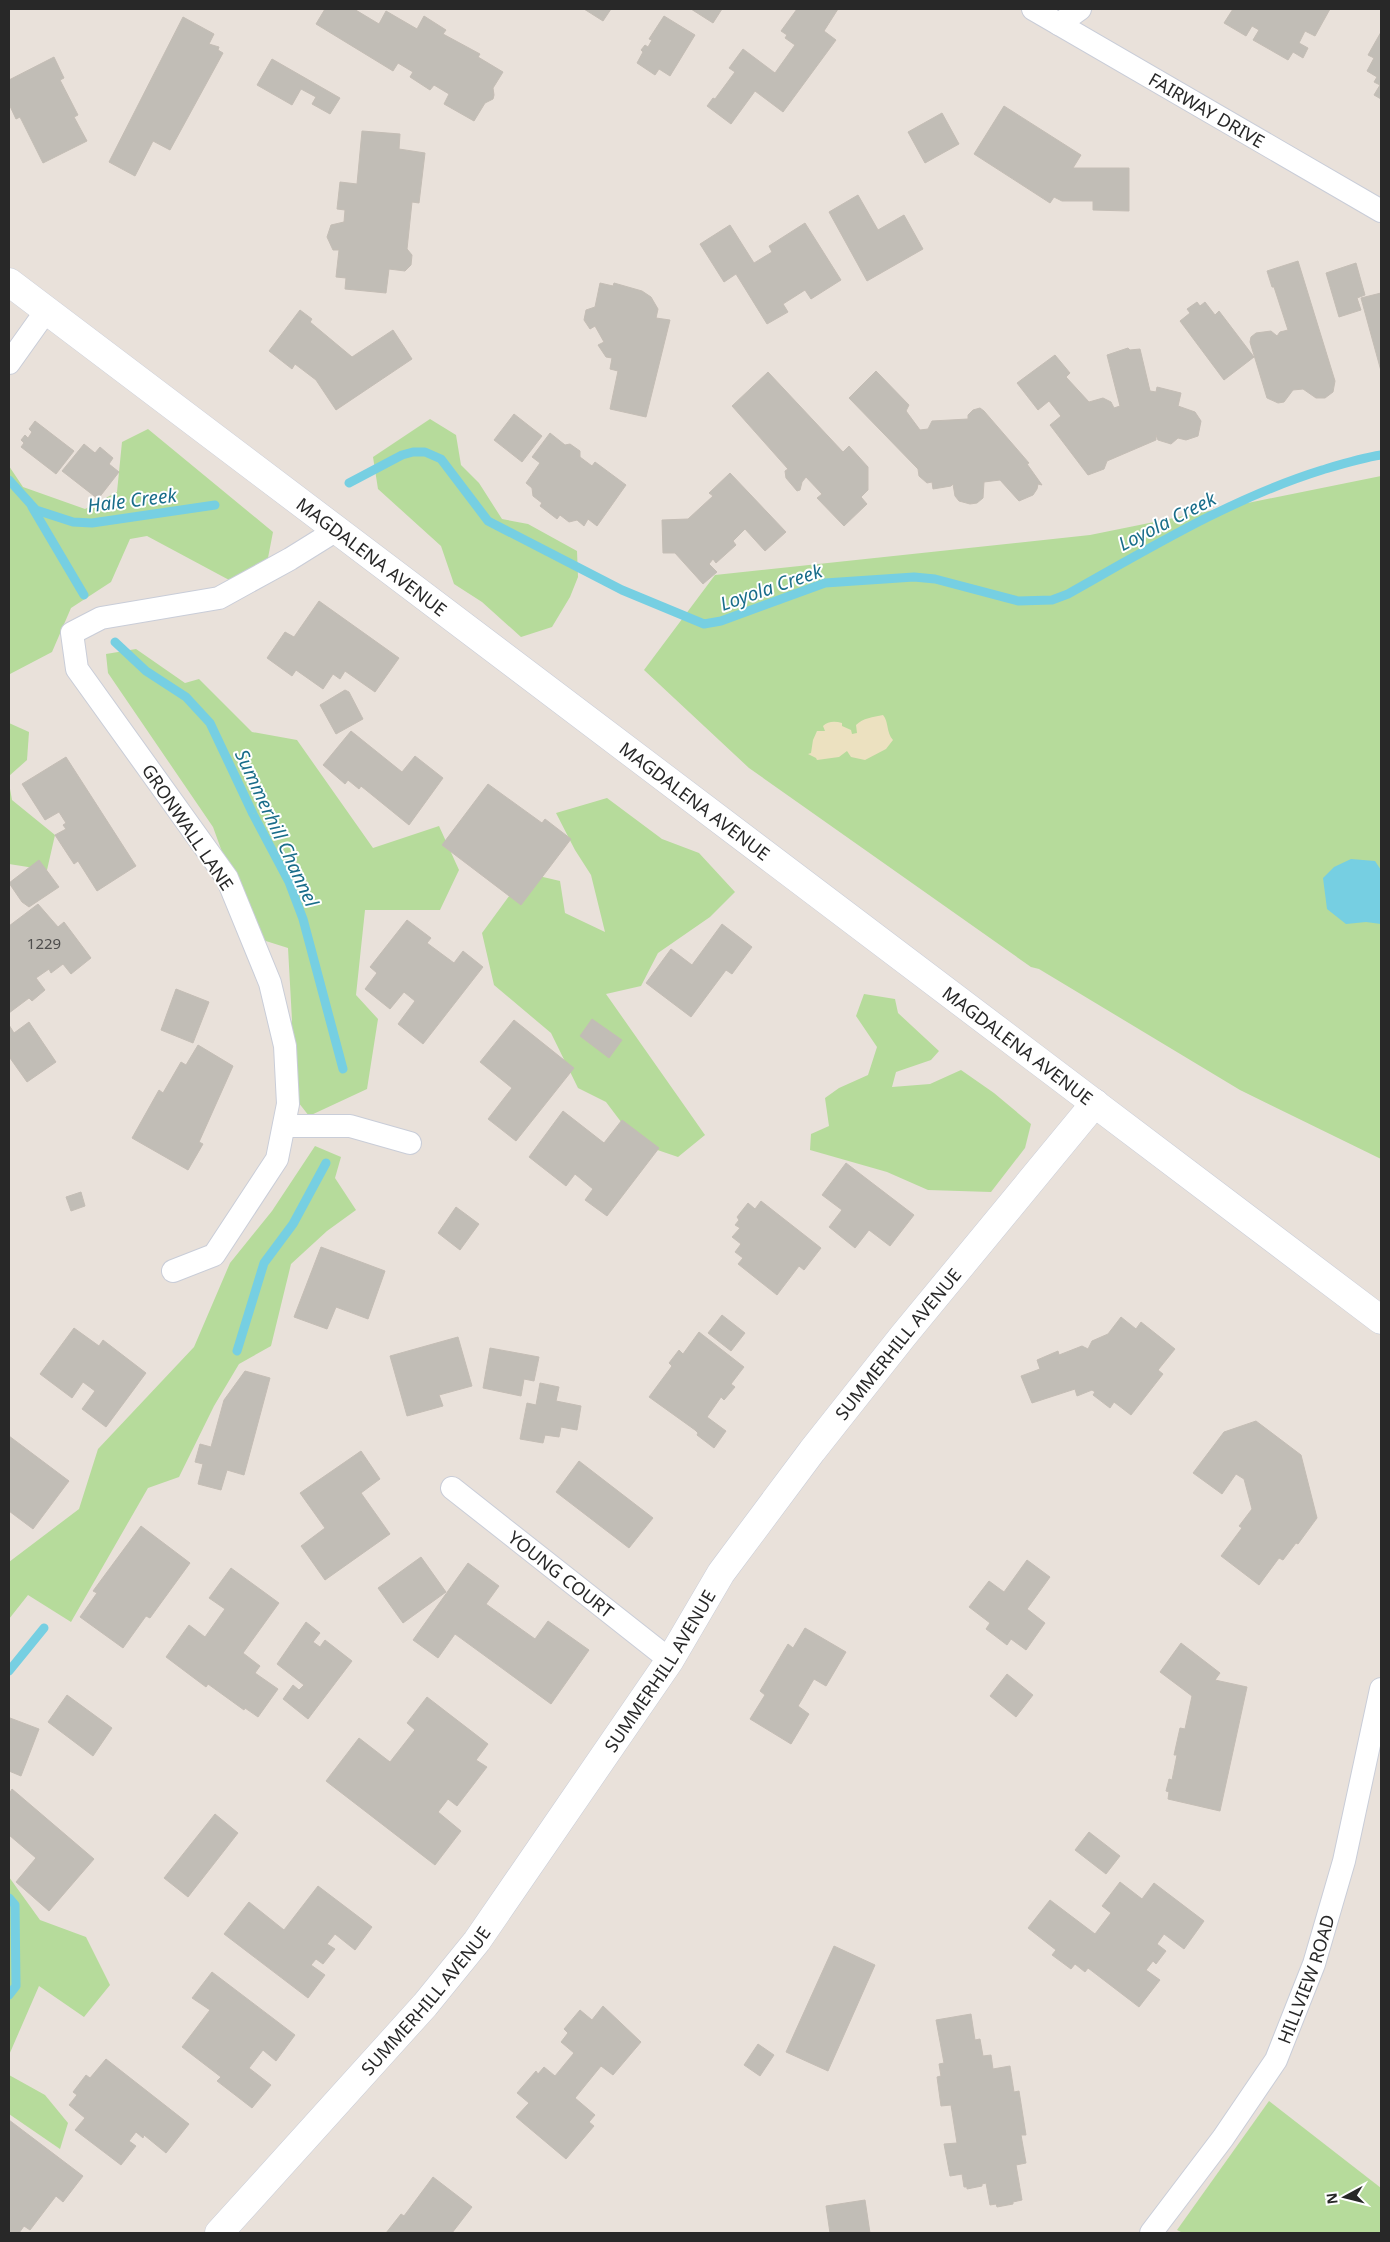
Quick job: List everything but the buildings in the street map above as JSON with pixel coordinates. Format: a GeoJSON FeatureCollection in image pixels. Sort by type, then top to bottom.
{"type":"FeatureCollection","features":[{"type":"Feature","properties":{"kind":"main road","name":"MAGDALENA AVENUE"},"geometry":{"type":"LineString","coordinates":[[9,282],[1381,1320]]}},
{"type":"Feature","properties":{"kind":"main road","name":"SUMMERHILL AVENUE"},"geometry":{"type":"LineString","coordinates":[[219,2233],[425,2005],[477,1941],[670,1660],[721,1573],[812,1451],[903,1336],[1095,1103]]}},
{"type":"Feature","properties":{"kind":"street","name":"FAIRWAY DRIVE"},"geometry":{"type":"LineString","coordinates":[[1033,9],[1381,211]]}},
{"type":"Feature","properties":{"kind":"street"},"geometry":{"type":"LineString","coordinates":[[1059,24],[1080,9]]}},
{"type":"Feature","properties":{"kind":"street"},"geometry":{"type":"LineString","coordinates":[[9,363],[46,311]]}},
{"type":"Feature","properties":{"kind":"street","name":"GRONWALL LANE"},"geometry":{"type":"LineString","coordinates":[[173,1271],[214,1255],[277,1159],[288,1104],[285,1046],[270,983],[227,878],[77,670],[72,633],[101,618],[219,598],[290,560],[335,530]]}},
{"type":"Feature","properties":{"kind":"street"},"geometry":{"type":"LineString","coordinates":[[284,1126],[350,1126],[410,1142]]}},
{"type":"Feature","properties":{"kind":"street","name":"YOUNG COURT"},"geometry":{"type":"LineString","coordinates":[[452,1488],[670,1660]]}},
{"type":"Feature","properties":{"kind":"street","name":"HILLVIEW ROAD"},"geometry":{"type":"LineString","coordinates":[[1151,2233],[1223,2138],[1276,2060],[1314,1964],[1341,1871],[1381,1689]]}},
{"type":"Feature","properties":{"kind":"green space"},"geometry":{"type":"Polygon","coordinates":[[[430,419],[456,435],[461,465],[479,483],[502,519],[528,524],[577,551],[578,577],[570,597],[552,627],[521,637],[482,602],[454,584],[441,546],[378,489],[373,457],[430,419]]]}},
{"type":"Feature","properties":{"kind":"green space"},"geometry":{"type":"Polygon","coordinates":[[[148,429],[273,532],[267,563],[231,581],[147,536],[130,539],[111,582],[71,608],[52,652],[10,674],[9,466],[23,487],[85,509],[117,492],[122,442],[148,429]]]}},
{"type":"Feature","properties":{"kind":"green space"},"geometry":{"type":"Polygon","coordinates":[[[1381,476],[1381,1159],[1240,1090],[1039,969],[1031,967],[749,768],[644,670],[715,575],[1090,535],[1381,476]]]}},
{"type":"Feature","properties":{"kind":"green space"},"geometry":{"type":"Polygon","coordinates":[[[136,649],[185,683],[199,679],[252,732],[297,740],[373,848],[439,826],[459,870],[440,910],[365,910],[356,995],[378,1019],[367,1089],[309,1116],[277,1075],[292,1020],[288,948],[253,937],[213,827],[108,673],[106,654],[136,649]]]}},
{"type":"Feature","properties":{"kind":"green space"},"geometry":{"type":"Polygon","coordinates":[[[9,723],[29,732],[27,760],[9,776],[9,723]]]}},
{"type":"Feature","properties":{"kind":"green space"},"geometry":{"type":"Polygon","coordinates":[[[9,783],[12,800],[55,835],[47,870],[9,864],[9,783]]]}},
{"type":"Feature","properties":{"kind":"green space"},"geometry":{"type":"Polygon","coordinates":[[[607,798],[662,839],[699,853],[735,892],[710,917],[658,953],[641,986],[606,994],[705,1135],[678,1157],[637,1143],[606,1102],[578,1088],[551,1033],[494,985],[482,933],[526,873],[560,881],[565,913],[605,932],[591,875],[575,850],[556,813],[607,798]]]}},
{"type":"Feature","properties":{"kind":"green space"},"geometry":{"type":"Polygon","coordinates":[[[864,994],[895,999],[898,1013],[939,1051],[931,1060],[896,1072],[892,1087],[930,1084],[961,1070],[994,1093],[1031,1124],[1025,1148],[991,1192],[928,1190],[887,1172],[810,1150],[811,1134],[829,1126],[825,1098],[839,1088],[868,1075],[877,1047],[856,1016],[864,994]]]}},
{"type":"Feature","properties":{"kind":"green space"},"geometry":{"type":"Polygon","coordinates":[[[315,1146],[341,1157],[335,1178],[356,1210],[327,1231],[291,1264],[271,1346],[239,1364],[214,1406],[179,1477],[148,1488],[71,1622],[28,1595],[9,1619],[9,1562],[79,1509],[98,1449],[194,1347],[230,1263],[272,1211],[315,1146]]]}},
{"type":"Feature","properties":{"kind":"green space"},"geometry":{"type":"Polygon","coordinates":[[[9,1877],[40,1920],[86,1937],[110,1985],[84,2017],[39,1986],[9,2055],[9,1877]]]}},
{"type":"Feature","properties":{"kind":"green space"},"geometry":{"type":"Polygon","coordinates":[[[9,2075],[45,2095],[68,2123],[60,2149],[9,2114],[9,2075]]]}},
{"type":"Feature","properties":{"kind":"green space"},"geometry":{"type":"Polygon","coordinates":[[[1269,2101],[1381,2188],[1381,2233],[1183,2233],[1177,2230],[1269,2101]]]}},
{"type":"Feature","properties":{"kind":"sand"},"geometry":{"type":"Polygon","coordinates":[[[883,715],[893,740],[886,749],[865,760],[851,757],[847,751],[839,757],[817,760],[808,754],[811,753],[817,731],[825,731],[823,726],[827,723],[842,723],[842,726],[851,730],[852,734],[857,733],[856,725],[862,721],[883,715]]]}},
{"type":"Feature","properties":{"kind":"water"},"geometry":{"type":"Polygon","coordinates":[[[1351,859],[1375,861],[1381,870],[1381,924],[1366,922],[1346,924],[1327,909],[1323,878],[1334,867],[1351,859]]]}},
{"type":"Feature","properties":{"kind":"waterway","name":"Loyola Creek"},"geometry":{"type":"LineString","coordinates":[[349,483],[402,455],[413,452],[425,452],[441,459],[488,521],[622,590],[704,624],[721,621],[825,583],[914,577],[935,579],[1018,601],[1052,600],[1068,594],[1224,509],[1289,481],[1359,459],[1381,455]]}},
{"type":"Feature","properties":{"kind":"waterway","name":"Hale Creek"},"geometry":{"type":"LineString","coordinates":[[9,480],[36,510],[73,522],[92,523],[215,505]]}},
{"type":"Feature","properties":{"kind":"waterway","name":"Summerhill Channel"},"geometry":{"type":"LineString","coordinates":[[32,507],[84,595]]}},
{"type":"Feature","properties":{"kind":"waterway","name":"Summerhill Channel"},"geometry":{"type":"LineString","coordinates":[[115,642],[146,671],[186,697],[210,723],[253,814],[289,882],[303,919],[343,1069]]}},
{"type":"Feature","properties":{"kind":"waterway","name":"Summerhill Channel"},"geometry":{"type":"LineString","coordinates":[[237,1351],[264,1263],[293,1224],[326,1163]]}},
{"type":"Feature","properties":{"kind":"waterway","name":"Summerhill Channel"},"geometry":{"type":"LineString","coordinates":[[9,1671],[44,1628]]}},
{"type":"Feature","properties":{"kind":"waterway","name":"Summerhill Channel"},"geometry":{"type":"LineString","coordinates":[[9,1898],[15,1905],[16,1986],[9,1995]]}}]}
